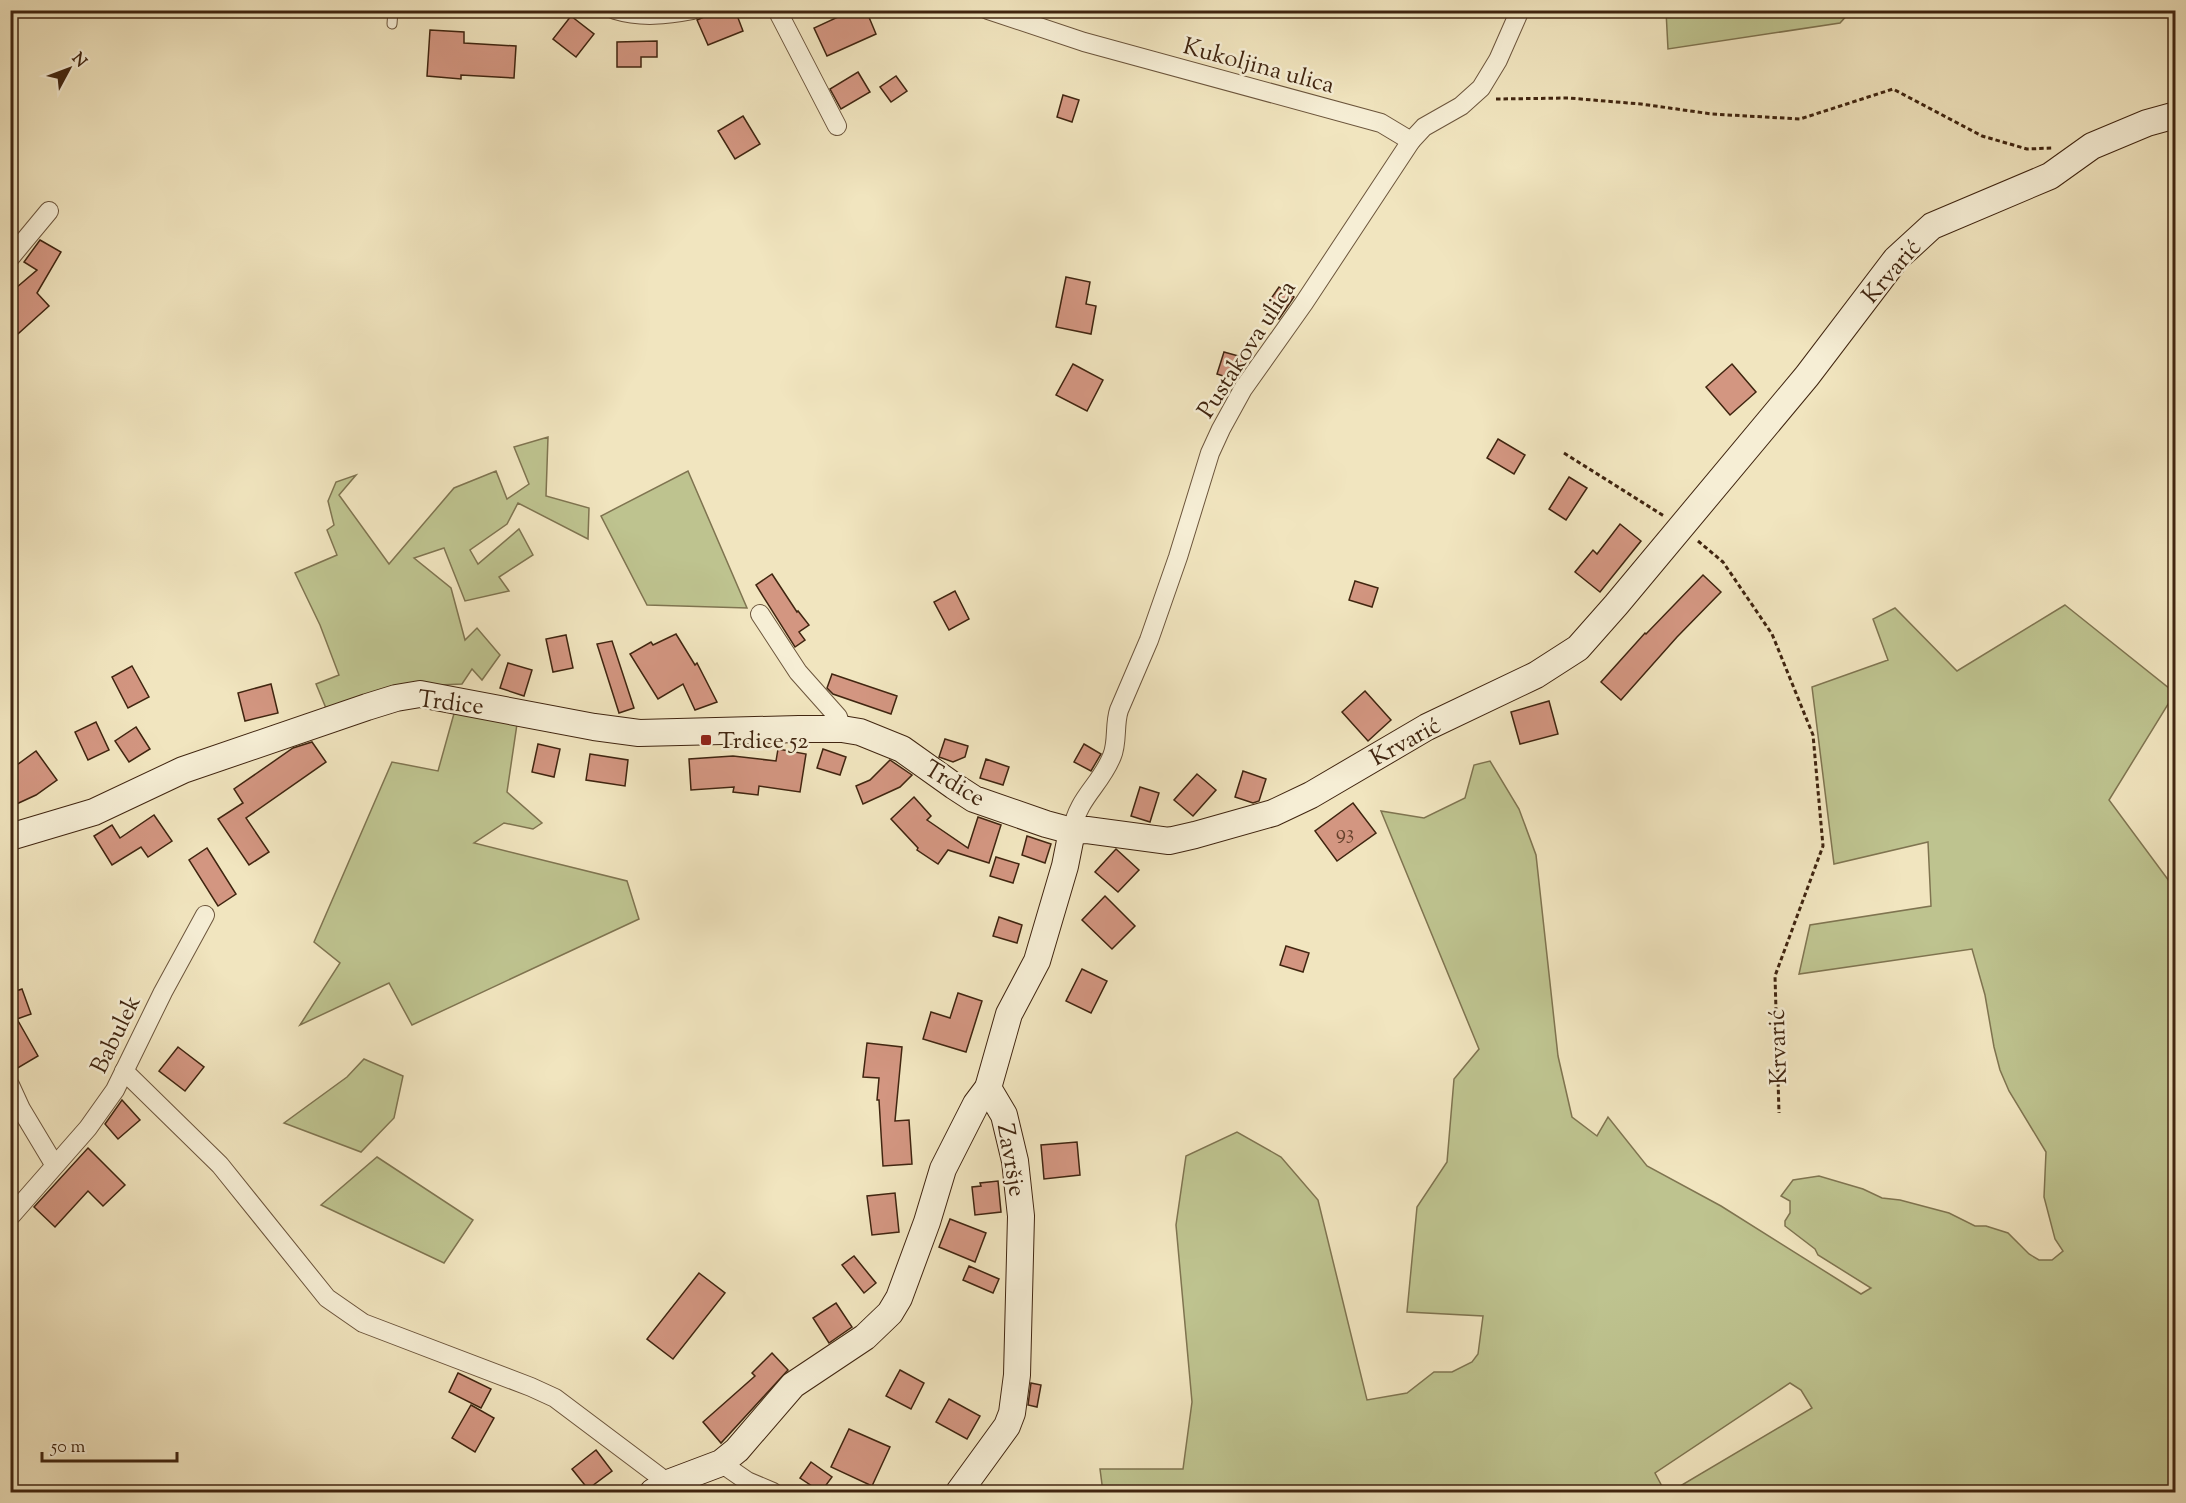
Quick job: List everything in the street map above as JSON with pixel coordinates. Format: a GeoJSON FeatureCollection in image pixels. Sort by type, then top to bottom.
{"type":"FeatureCollection","features":[{"type":"Feature","properties":{"kind":"street"},"geometry":{"type":"LineString","coordinates":[[615,10],[632,15],[670,15],[693,10]]}},
{"type":"Feature","properties":{"kind":"street"},"geometry":{"type":"LineString","coordinates":[[777,10],[837,126]]}},
{"type":"Feature","properties":{"kind":"street","name":"Kukoljina ulica"},"geometry":{"type":"LineString","coordinates":[[988,10],[1084,42],[1381,123],[1411,141]]}},
{"type":"Feature","properties":{"kind":"street","name":"Pustakova ulica"},"geometry":{"type":"LineString","coordinates":[[1072,831],[1080,804],[1095,786],[1112,756],[1119,710],[1149,640],[1210,453],[1221,429],[1243,389],[1304,303],[1411,141],[1424,127],[1470,99],[1481,88],[1494,68],[1520,10]]}},
{"type":"Feature","properties":{"kind":"street","name":"Krvarić"},"geometry":{"type":"LineString","coordinates":[[1072,831],[1087,830],[1169,841],[1273,813],[1311,795],[1427,727],[1536,675],[1578,648],[1808,376],[1896,259],[1932,226],[2050,176],[2092,146],[2147,123],[2175,115]]}},
{"type":"Feature","properties":{"kind":"street"},"geometry":{"type":"LineString","coordinates":[[10,258],[49,211]]}},
{"type":"Feature","properties":{"kind":"street"},"geometry":{"type":"LineString","coordinates":[[760,614],[798,672],[838,717],[842,729]]}},
{"type":"Feature","properties":{"kind":"street","name":"Trdice"},"geometry":{"type":"LineString","coordinates":[[10,837],[94,812],[183,770],[367,707],[396,698],[420,694],[594,727],[639,733],[842,729],[860,732],[902,749],[974,799],[1072,831]]}},
{"type":"Feature","properties":{"kind":"street"},"geometry":{"type":"LineString","coordinates":[[124,1071],[220,1165],[327,1298],[363,1323],[555,1398],[661,1488],[721,1463],[737,1450],[793,1385],[865,1337],[890,1313],[899,1298],[915,1255],[943,1169],[976,1104],[988,1088],[1009,1014],[1037,961],[1065,866],[1072,831]]}},
{"type":"Feature","properties":{"kind":"street","name":"Babulek"},"geometry":{"type":"LineString","coordinates":[[10,1217],[54,1164],[88,1128],[115,1090],[163,992],[205,915]]}},
{"type":"Feature","properties":{"kind":"street"},"geometry":{"type":"LineString","coordinates":[[10,1085],[21,1109],[54,1164]]}},
{"type":"Feature","properties":{"kind":"street","name":"Završje"},"geometry":{"type":"LineString","coordinates":[[959,1492],[1007,1426],[1012,1413],[1017,1375],[1021,1216],[1015,1161],[1004,1115],[988,1088]]}},
{"type":"Feature","properties":{"kind":"street"},"geometry":{"type":"LineString","coordinates":[[721,1463],[747,1480],[773,1492]]}},
{"type":"Feature","properties":{"kind":"lane"},"geometry":{"type":"LineString","coordinates":[[392,24],[393,10]]}},
{"type":"Feature","properties":{"kind":"path"},"geometry":{"type":"LineString","coordinates":[[1470,99],[1569,98],[1641,104],[1701,113],[1800,119],[1893,88],[1982,136],[2026,149],[2060,147]]}},
{"type":"Feature","properties":{"kind":"path"},"geometry":{"type":"LineString","coordinates":[[1564,453],[1682,527]]}},
{"type":"Feature","properties":{"kind":"path","name":"Krvarić"},"geometry":{"type":"LineString","coordinates":[[1682,527],[1723,562],[1772,634],[1812,735],[1823,846],[1775,976],[1779,1113]]}},
{"type":"Feature","properties":{"kind":"green space"},"geometry":{"type":"Polygon","coordinates":[[[1666,10],[1851,11],[1840,23],[1668,49],[1666,10]]]}},
{"type":"Feature","properties":{"kind":"green space"},"geometry":{"type":"Polygon","coordinates":[[[548,437],[546,496],[589,508],[588,539],[518,503],[507,524],[470,550],[478,564],[519,529],[533,555],[499,577],[509,591],[465,601],[444,548],[414,558],[451,588],[465,640],[477,628],[500,655],[482,680],[472,669],[462,684],[439,685],[328,713],[316,684],[339,675],[320,625],[295,573],[337,555],[327,530],[334,525],[328,501],[336,482],[356,475],[339,495],[389,564],[454,488],[496,471],[507,499],[529,484],[514,447],[548,437]]]}},
{"type":"Feature","properties":{"kind":"green space"},"geometry":{"type":"Polygon","coordinates":[[[688,471],[747,608],[647,605],[601,516],[688,471]]]}},
{"type":"Feature","properties":{"kind":"green space"},"geometry":{"type":"Polygon","coordinates":[[[2065,605],[2175,693],[2109,800],[2175,889],[2175,1492],[1670,1492],[1812,1408],[1801,1390],[1790,1383],[1655,1473],[1665,1492],[1103,1492],[1100,1469],[1183,1469],[1192,1402],[1176,1225],[1186,1156],[1237,1132],[1281,1157],[1318,1200],[1367,1400],[1407,1393],[1434,1372],[1452,1372],[1472,1362],[1478,1354],[1483,1316],[1407,1312],[1417,1207],[1447,1162],[1454,1079],[1479,1049],[1381,811],[1424,818],[1465,798],[1474,765],[1490,761],[1519,809],[1536,855],[1558,1056],[1572,1117],[1597,1136],[1608,1117],[1647,1166],[1721,1206],[1861,1294],[1871,1288],[1818,1255],[1815,1249],[1785,1226],[1790,1213],[1790,1201],[1781,1196],[1793,1180],[1819,1176],[1863,1189],[1882,1198],[1900,1200],[1949,1213],[1975,1226],[1986,1226],[2008,1233],[2029,1254],[2039,1260],[2052,1260],[2063,1251],[2055,1239],[2044,1197],[2046,1152],[2009,1091],[2000,1070],[1985,995],[1972,949],[1799,974],[1810,925],[1931,906],[1928,842],[1834,864],[1812,687],[1888,660],[1873,619],[1895,608],[1957,671],[2065,605]]]}},
{"type":"Feature","properties":{"kind":"green space"},"geometry":{"type":"Polygon","coordinates":[[[455,710],[517,724],[507,792],[542,823],[533,829],[504,823],[474,843],[627,881],[639,919],[412,1025],[389,983],[300,1025],[340,963],[314,942],[392,762],[438,771],[455,710]]]}},
{"type":"Feature","properties":{"kind":"green space"},"geometry":{"type":"Polygon","coordinates":[[[364,1059],[403,1076],[394,1118],[361,1152],[284,1123],[347,1077],[364,1059]]]}},
{"type":"Feature","properties":{"kind":"green space"},"geometry":{"type":"Polygon","coordinates":[[[377,1157],[473,1220],[444,1263],[321,1205],[377,1157]]]}},
{"type":"Feature","properties":{"kind":"building"},"geometry":{"type":"Polygon","coordinates":[[[720,10],[735,10],[743,31],[708,45],[697,20],[720,10]]]}},
{"type":"Feature","properties":{"kind":"building"},"geometry":{"type":"Polygon","coordinates":[[[853,10],[866,10],[876,34],[827,56],[814,28],[853,10]]]}},
{"type":"Feature","properties":{"kind":"building"},"geometry":{"type":"Polygon","coordinates":[[[571,16],[594,34],[576,57],[553,39],[571,16]]]}},
{"type":"Feature","properties":{"kind":"building"},"geometry":{"type":"Polygon","coordinates":[[[430,30],[464,32],[464,43],[516,46],[514,78],[461,75],[461,79],[427,76],[430,30]]]}},
{"type":"Feature","properties":{"kind":"building"},"geometry":{"type":"Polygon","coordinates":[[[657,41],[657,57],[641,57],[641,67],[617,67],[617,42],[657,41]]]}},
{"type":"Feature","properties":{"kind":"building"},"geometry":{"type":"Polygon","coordinates":[[[858,72],[870,92],[841,109],[830,89],[858,72]]]}},
{"type":"Feature","properties":{"kind":"building"},"geometry":{"type":"Polygon","coordinates":[[[896,76],[907,91],[891,102],[880,87],[896,76]]]}},
{"type":"Feature","properties":{"kind":"building"},"geometry":{"type":"Polygon","coordinates":[[[1063,95],[1079,100],[1072,122],[1057,117],[1063,95]]]}},
{"type":"Feature","properties":{"kind":"building"},"geometry":{"type":"Polygon","coordinates":[[[743,116],[760,144],[735,159],[718,131],[743,116]]]}},
{"type":"Feature","properties":{"kind":"building"},"geometry":{"type":"Polygon","coordinates":[[[40,240],[61,252],[37,293],[49,306],[10,341],[10,293],[37,270],[24,262],[40,240]]]}},
{"type":"Feature","properties":{"kind":"building"},"geometry":{"type":"Polygon","coordinates":[[[1066,277],[1090,282],[1086,304],[1096,306],[1091,334],[1056,327],[1066,277]]]}},
{"type":"Feature","properties":{"kind":"building"},"geometry":{"type":"Polygon","coordinates":[[[1279,287],[1294,297],[1279,319],[1264,309],[1279,287]]]}},
{"type":"Feature","properties":{"kind":"building"},"geometry":{"type":"Polygon","coordinates":[[[1224,352],[1249,359],[1236,380],[1217,374],[1224,352]]]}},
{"type":"Feature","properties":{"kind":"building"},"geometry":{"type":"Polygon","coordinates":[[[1073,364],[1103,380],[1087,411],[1056,395],[1073,364]]]}},
{"type":"Feature","properties":{"kind":"building"},"geometry":{"type":"Polygon","coordinates":[[[1732,364],[1756,392],[1730,415],[1706,387],[1732,364]]]}},
{"type":"Feature","properties":{"kind":"building"},"geometry":{"type":"Polygon","coordinates":[[[1498,439],[1525,455],[1514,474],[1487,458],[1498,439]]]}},
{"type":"Feature","properties":{"kind":"building"},"geometry":{"type":"Polygon","coordinates":[[[1569,477],[1587,488],[1566,520],[1549,509],[1569,477]]]}},
{"type":"Feature","properties":{"kind":"building"},"geometry":{"type":"Polygon","coordinates":[[[1620,524],[1641,541],[1600,592],[1575,572],[1593,550],[1597,554],[1620,524]]]}},
{"type":"Feature","properties":{"kind":"building"},"geometry":{"type":"Polygon","coordinates":[[[772,574],[797,612],[809,625],[799,632],[805,640],[795,647],[756,585],[772,574]]]}},
{"type":"Feature","properties":{"kind":"building"},"geometry":{"type":"Polygon","coordinates":[[[1703,575],[1721,592],[1621,700],[1601,682],[1645,633],[1703,575]]]}},
{"type":"Feature","properties":{"kind":"building"},"geometry":{"type":"Polygon","coordinates":[[[1355,581],[1378,588],[1372,607],[1349,600],[1355,581]]]}},
{"type":"Feature","properties":{"kind":"building"},"geometry":{"type":"Polygon","coordinates":[[[955,591],[969,619],[949,630],[934,602],[955,591]]]}},
{"type":"Feature","properties":{"kind":"building"},"geometry":{"type":"Polygon","coordinates":[[[676,634],[695,665],[697,663],[717,702],[695,710],[683,684],[658,699],[630,654],[651,642],[653,645],[676,634]]]}},
{"type":"Feature","properties":{"kind":"building"},"geometry":{"type":"Polygon","coordinates":[[[566,635],[573,668],[553,672],[546,639],[566,635]]]}},
{"type":"Feature","properties":{"kind":"building"},"geometry":{"type":"Polygon","coordinates":[[[612,641],[634,708],[619,713],[597,644],[612,641]]]}},
{"type":"Feature","properties":{"kind":"building"},"geometry":{"type":"Polygon","coordinates":[[[508,663],[532,670],[524,696],[500,688],[508,663]]]}},
{"type":"Feature","properties":{"kind":"building"},"geometry":{"type":"Polygon","coordinates":[[[132,666],[149,697],[128,708],[112,677],[132,666]]]}},
{"type":"Feature","properties":{"kind":"building"},"geometry":{"type":"Polygon","coordinates":[[[832,674],[897,696],[891,714],[833,694],[827,688],[832,674]]]}},
{"type":"Feature","properties":{"kind":"building"},"geometry":{"type":"Polygon","coordinates":[[[271,684],[278,713],[245,721],[238,693],[271,684]]]}},
{"type":"Feature","properties":{"kind":"building"},"geometry":{"type":"Polygon","coordinates":[[[1365,691],[1391,720],[1368,741],[1342,712],[1365,691]]]}},
{"type":"Feature","properties":{"kind":"building"},"geometry":{"type":"Polygon","coordinates":[[[1549,701],[1558,734],[1520,744],[1511,712],[1549,701]]]}},
{"type":"Feature","properties":{"kind":"building"},"geometry":{"type":"Polygon","coordinates":[[[96,722],[109,750],[88,760],[75,732],[96,722]]]}},
{"type":"Feature","properties":{"kind":"building"},"geometry":{"type":"Polygon","coordinates":[[[136,727],[150,749],[129,762],[115,741],[136,727]]]}},
{"type":"Feature","properties":{"kind":"building"},"geometry":{"type":"Polygon","coordinates":[[[945,739],[968,746],[965,757],[953,762],[939,757],[945,739]]]}},
{"type":"Feature","properties":{"kind":"building"},"geometry":{"type":"Polygon","coordinates":[[[312,742],[326,762],[246,818],[269,852],[249,865],[218,819],[243,803],[234,789],[293,748],[312,742]]]}},
{"type":"Feature","properties":{"kind":"building"},"geometry":{"type":"Polygon","coordinates":[[[538,744],[560,749],[554,777],[532,772],[538,744]]]}},
{"type":"Feature","properties":{"kind":"building"},"geometry":{"type":"Polygon","coordinates":[[[1084,744],[1101,754],[1091,771],[1074,762],[1084,744]]]}},
{"type":"Feature","properties":{"kind":"building"},"geometry":{"type":"Polygon","coordinates":[[[778,749],[806,754],[800,792],[759,786],[758,795],[733,792],[734,787],[691,790],[689,759],[733,756],[776,761],[778,749]]]}},
{"type":"Feature","properties":{"kind":"building"},"geometry":{"type":"Polygon","coordinates":[[[823,749],[846,757],[840,775],[817,768],[823,749]]]}},
{"type":"Feature","properties":{"kind":"building"},"geometry":{"type":"Polygon","coordinates":[[[36,751],[57,780],[36,795],[10,807],[10,770],[36,751]]]}},
{"type":"Feature","properties":{"kind":"building"},"geometry":{"type":"Polygon","coordinates":[[[590,754],[628,760],[625,786],[586,780],[590,754]]]}},
{"type":"Feature","properties":{"kind":"building"},"geometry":{"type":"Polygon","coordinates":[[[986,759],[1009,767],[1003,785],[980,778],[986,759]]]}},
{"type":"Feature","properties":{"kind":"building"},"geometry":{"type":"Polygon","coordinates":[[[890,760],[912,775],[900,787],[863,804],[856,786],[870,780],[890,760]]]}},
{"type":"Feature","properties":{"kind":"building"},"geometry":{"type":"Polygon","coordinates":[[[1243,771],[1266,779],[1259,801],[1253,803],[1235,797],[1243,771]]]}},
{"type":"Feature","properties":{"kind":"building"},"geometry":{"type":"Polygon","coordinates":[[[1197,774],[1216,790],[1193,816],[1174,800],[1197,774]]]}},
{"type":"Feature","properties":{"kind":"building"},"geometry":{"type":"Polygon","coordinates":[[[1140,787],[1159,793],[1150,822],[1131,816],[1140,787]]]}},
{"type":"Feature","properties":{"kind":"building"},"geometry":{"type":"Polygon","coordinates":[[[914,797],[931,816],[927,820],[968,848],[978,817],[1001,825],[989,863],[948,850],[938,864],[917,850],[918,848],[891,819],[914,797]]]}},
{"type":"Feature","properties":{"kind":"building"},"geometry":{"type":"Polygon","coordinates":[[[1353,803],[1376,833],[1337,861],[1315,831],[1353,803]]]}},
{"type":"Feature","properties":{"kind":"building"},"geometry":{"type":"Polygon","coordinates":[[[154,815],[172,841],[148,857],[141,847],[112,865],[94,836],[112,825],[120,838],[154,815]]]}},
{"type":"Feature","properties":{"kind":"building"},"geometry":{"type":"Polygon","coordinates":[[[1027,836],[1051,844],[1045,863],[1022,855],[1027,836]]]}},
{"type":"Feature","properties":{"kind":"building"},"geometry":{"type":"Polygon","coordinates":[[[207,848],[236,894],[218,906],[189,860],[207,848]]]}},
{"type":"Feature","properties":{"kind":"building"},"geometry":{"type":"Polygon","coordinates":[[[1116,849],[1139,870],[1118,892],[1095,872],[1116,849]]]}},
{"type":"Feature","properties":{"kind":"building"},"geometry":{"type":"Polygon","coordinates":[[[996,857],[1019,864],[1013,883],[990,876],[996,857]]]}},
{"type":"Feature","properties":{"kind":"building"},"geometry":{"type":"Polygon","coordinates":[[[1105,896],[1135,926],[1112,949],[1082,920],[1105,896]]]}},
{"type":"Feature","properties":{"kind":"building"},"geometry":{"type":"Polygon","coordinates":[[[999,917],[1022,925],[1017,943],[993,936],[999,917]]]}},
{"type":"Feature","properties":{"kind":"building"},"geometry":{"type":"Polygon","coordinates":[[[1286,946],[1309,953],[1303,972],[1280,965],[1286,946]]]}},
{"type":"Feature","properties":{"kind":"building"},"geometry":{"type":"Polygon","coordinates":[[[1082,969],[1107,981],[1091,1013],[1066,1001],[1082,969]]]}},
{"type":"Feature","properties":{"kind":"building"},"geometry":{"type":"Polygon","coordinates":[[[22,989],[31,1014],[17,1019],[38,1056],[16,1069],[10,1059],[10,993],[22,989]]]}},
{"type":"Feature","properties":{"kind":"building"},"geometry":{"type":"Polygon","coordinates":[[[958,993],[982,1001],[966,1052],[923,1039],[931,1012],[950,1018],[958,993]]]}},
{"type":"Feature","properties":{"kind":"building"},"geometry":{"type":"Polygon","coordinates":[[[867,1043],[902,1047],[895,1121],[909,1120],[912,1164],[883,1166],[879,1100],[877,1100],[879,1078],[863,1077],[867,1043]]]}},
{"type":"Feature","properties":{"kind":"building"},"geometry":{"type":"Polygon","coordinates":[[[178,1047],[204,1067],[185,1091],[159,1071],[178,1047]]]}},
{"type":"Feature","properties":{"kind":"building"},"geometry":{"type":"Polygon","coordinates":[[[122,1100],[140,1120],[118,1139],[105,1124],[122,1100]]]}},
{"type":"Feature","properties":{"kind":"building"},"geometry":{"type":"Polygon","coordinates":[[[1077,1142],[1080,1175],[1044,1179],[1041,1145],[1077,1142]]]}},
{"type":"Feature","properties":{"kind":"building"},"geometry":{"type":"Polygon","coordinates":[[[88,1148],[125,1185],[103,1206],[88,1191],[55,1227],[34,1207],[88,1148]]]}},
{"type":"Feature","properties":{"kind":"building"},"geometry":{"type":"Polygon","coordinates":[[[998,1181],[1001,1212],[975,1215],[972,1187],[981,1186],[980,1183],[998,1181]]]}},
{"type":"Feature","properties":{"kind":"building"},"geometry":{"type":"Polygon","coordinates":[[[895,1193],[899,1232],[872,1235],[867,1196],[895,1193]]]}},
{"type":"Feature","properties":{"kind":"building"},"geometry":{"type":"Polygon","coordinates":[[[950,1219],[986,1233],[975,1262],[939,1247],[950,1219]]]}},
{"type":"Feature","properties":{"kind":"building"},"geometry":{"type":"Polygon","coordinates":[[[854,1256],[876,1283],[864,1293],[842,1265],[854,1256]]]}},
{"type":"Feature","properties":{"kind":"building"},"geometry":{"type":"Polygon","coordinates":[[[969,1266],[999,1279],[993,1293],[963,1280],[969,1266]]]}},
{"type":"Feature","properties":{"kind":"building"},"geometry":{"type":"Polygon","coordinates":[[[699,1273],[725,1293],[673,1359],[647,1339],[699,1273]]]}},
{"type":"Feature","properties":{"kind":"building"},"geometry":{"type":"Polygon","coordinates":[[[836,1303],[852,1327],[829,1343],[813,1318],[836,1303]]]}},
{"type":"Feature","properties":{"kind":"building"},"geometry":{"type":"Polygon","coordinates":[[[772,1353],[788,1370],[721,1443],[703,1422],[755,1376],[752,1373],[772,1353]]]}},
{"type":"Feature","properties":{"kind":"building"},"geometry":{"type":"Polygon","coordinates":[[[900,1370],[924,1383],[911,1409],[886,1396],[900,1370]]]}},
{"type":"Feature","properties":{"kind":"building"},"geometry":{"type":"Polygon","coordinates":[[[458,1373],[491,1389],[481,1408],[449,1392],[458,1373]]]}},
{"type":"Feature","properties":{"kind":"building"},"geometry":{"type":"Polygon","coordinates":[[[1031,1383],[1041,1385],[1037,1407],[1028,1405],[1031,1383]]]}},
{"type":"Feature","properties":{"kind":"building"},"geometry":{"type":"Polygon","coordinates":[[[949,1399],[980,1416],[967,1439],[936,1422],[949,1399]]]}},
{"type":"Feature","properties":{"kind":"building"},"geometry":{"type":"Polygon","coordinates":[[[471,1405],[494,1418],[475,1452],[452,1438],[471,1405]]]}},
{"type":"Feature","properties":{"kind":"building"},"geometry":{"type":"Polygon","coordinates":[[[849,1429],[890,1447],[872,1486],[831,1467],[849,1429]]]}},
{"type":"Feature","properties":{"kind":"building"},"geometry":{"type":"Polygon","coordinates":[[[596,1450],[612,1471],[588,1489],[572,1469],[596,1450]]]}},
{"type":"Feature","properties":{"kind":"building"},"geometry":{"type":"Polygon","coordinates":[[[811,1462],[832,1477],[821,1492],[800,1478],[811,1462]]]}},
{"type":"Feature","properties":{"kind":"place","name":"Trdice 52"},"geometry":{"type":"Point","coordinates":[706,740]}}]}
